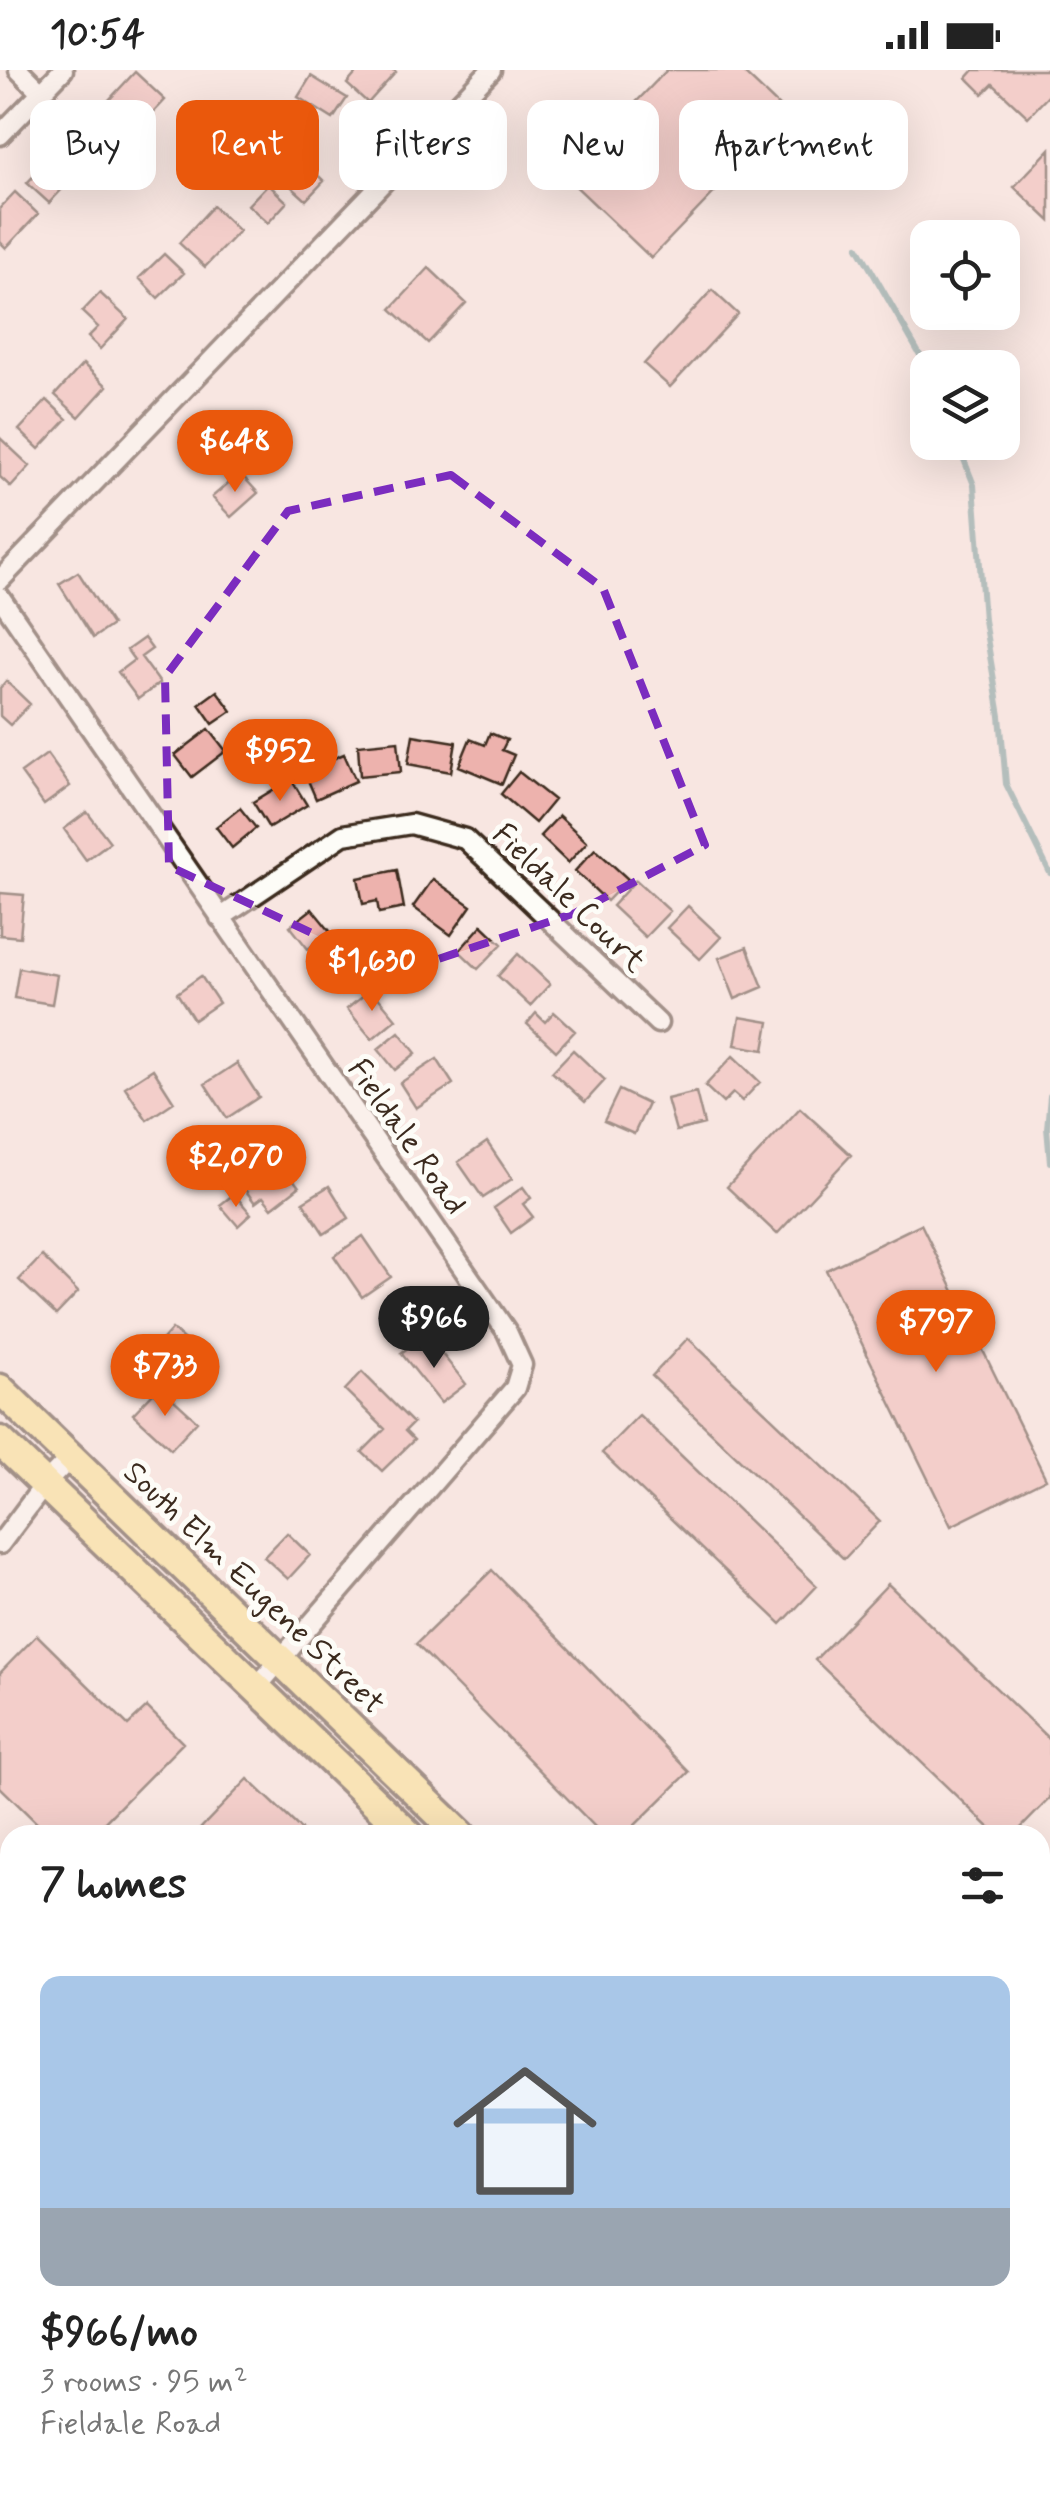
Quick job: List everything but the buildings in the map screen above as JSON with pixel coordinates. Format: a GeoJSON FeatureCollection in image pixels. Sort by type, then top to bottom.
{"type":"FeatureCollection","features":[{"type":"Feature","properties":{"kind":"main road","name":"South Elm Eugene Street"},"geometry":{"type":"LineString","coordinates":[[0,1389],[451,1825]]}},
{"type":"Feature","properties":{"kind":"main road"},"geometry":{"type":"LineString","coordinates":[[0,1441],[398,1825]]}},
{"type":"Feature","properties":{"kind":"street"},"geometry":{"type":"LineString","coordinates":[[19,70],[41,92]]}},
{"type":"Feature","properties":{"kind":"street"},"geometry":{"type":"LineString","coordinates":[[0,135],[62,70]]}},
{"type":"Feature","properties":{"kind":"street"},"geometry":{"type":"LineString","coordinates":[[0,580],[491,70]]}},
{"type":"Feature","properties":{"kind":"street","name":"Fieldale Road"},"geometry":{"type":"LineString","coordinates":[[0,596],[507,1332],[522,1365],[515,1388],[255,1689]]}},
{"type":"Feature","properties":{"kind":"street","name":"Fieldale Court"},"geometry":{"type":"LineString","coordinates":[[220,918],[343,835],[411,824],[466,839],[658,1022]]}},
{"type":"Feature","properties":{"kind":"street"},"geometry":{"type":"LineString","coordinates":[[0,1544],[70,1458]]}},
{"type":"Feature","properties":{"kind":"highlighted area"},"geometry":{"type":"Polygon","coordinates":[[[451,475],[603,588],[705,845],[575,913],[397,973],[169,866],[165,677],[288,511],[451,475]]]}},
{"type":"Feature","properties":{"kind":"waterway"},"geometry":{"type":"LineString","coordinates":[[858,247],[917,350]]}},
{"type":"Feature","properties":{"kind":"waterway"},"geometry":{"type":"LineString","coordinates":[[964,460],[974,485],[984,620],[1000,716],[1006,784],[1050,873]]}},
{"type":"Feature","properties":{"kind":"waterway"},"geometry":{"type":"LineString","coordinates":[[1050,1096],[1050,1162]]}}]}
